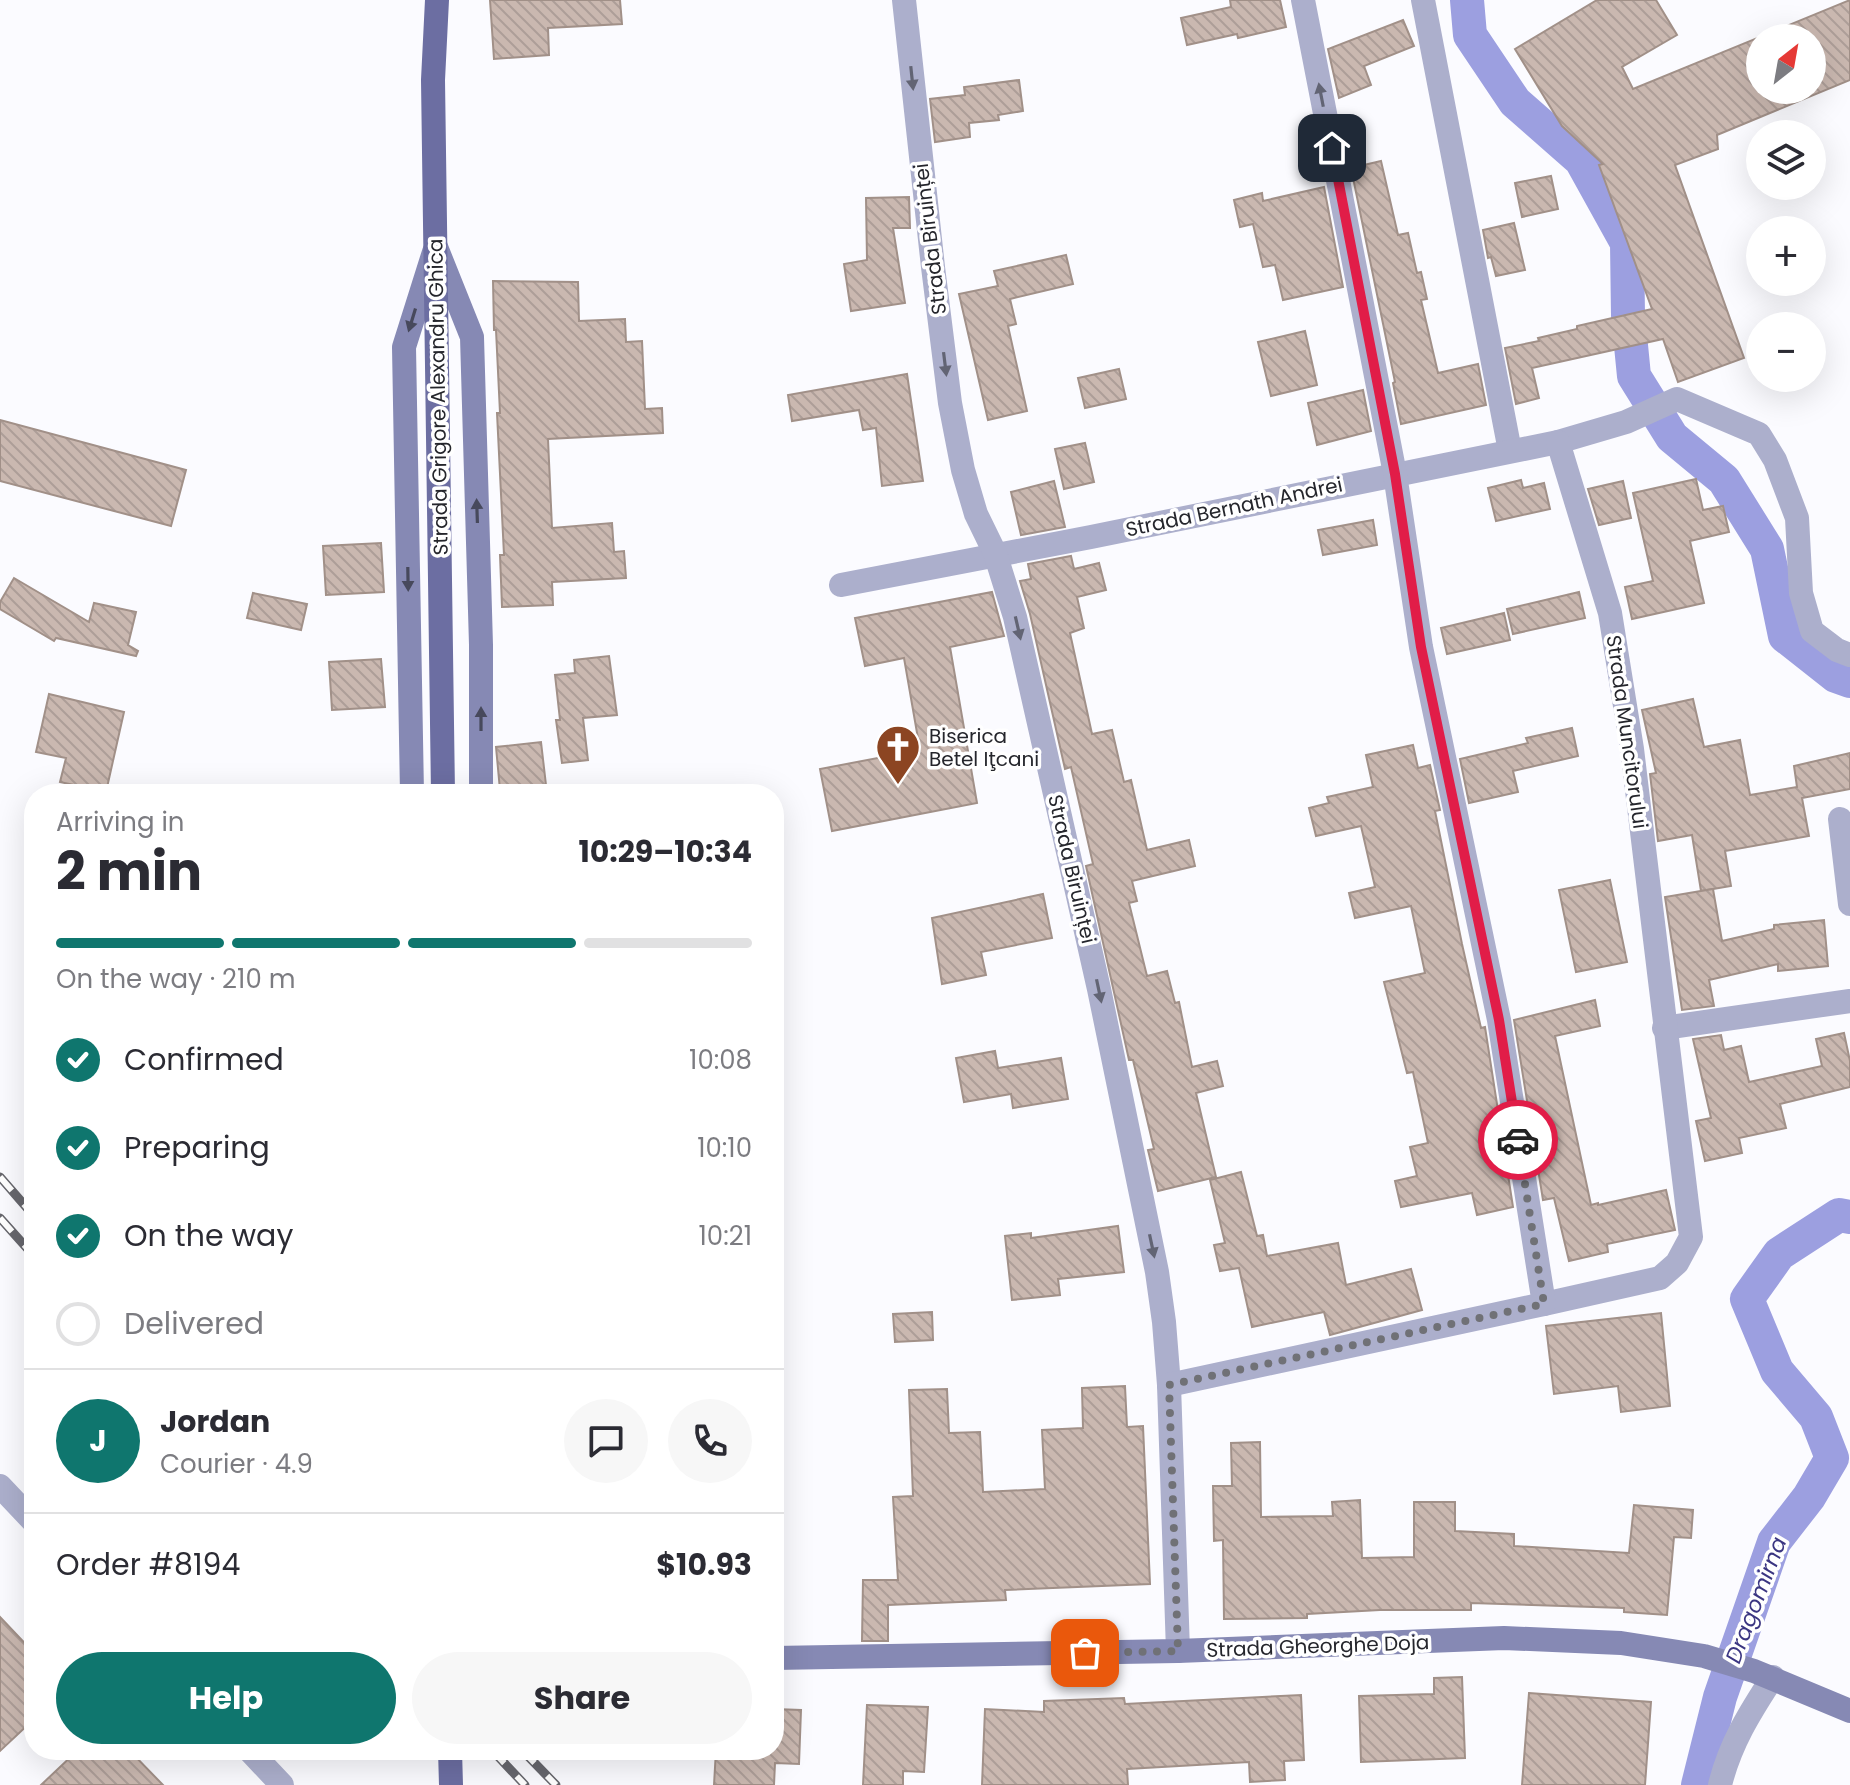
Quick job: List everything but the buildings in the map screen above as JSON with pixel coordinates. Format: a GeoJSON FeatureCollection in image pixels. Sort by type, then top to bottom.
{"type":"FeatureCollection","features":[{"type":"Feature","properties":{"kind":"main road","name":"Strada Grigore Alexandru Ghica"},"geometry":{"type":"LineString","coordinates":[[437,0],[433,80],[443,784]]}},
{"type":"Feature","properties":{"kind":"main road"},"geometry":{"type":"LineString","coordinates":[[412,784],[404,347],[436,246]]}},
{"type":"Feature","properties":{"kind":"main road"},"geometry":{"type":"LineString","coordinates":[[436,246],[472,337],[481,645],[481,784]]}},
{"type":"Feature","properties":{"kind":"main road","name":"Strada Gheorghe Doja"},"geometry":{"type":"LineString","coordinates":[[784,1658],[1178,1651],[1504,1638],[1621,1643],[1704,1656],[1848,1703]]}},
{"type":"Feature","properties":{"kind":"main road"},"geometry":{"type":"LineString","coordinates":[[450,1760],[451,1785]]}},
{"type":"Feature","properties":{"kind":"street","name":"Strada Biruinței"},"geometry":{"type":"LineString","coordinates":[[904,0],[950,403],[963,470],[976,514],[995,553],[1015,617],[1102,1004],[1157,1272],[1169,1385],[1178,1651]]}},
{"type":"Feature","properties":{"kind":"street"},"geometry":{"type":"LineString","coordinates":[[1303,0],[1395,474],[1421,647],[1499,1020],[1544,1304]]}},
{"type":"Feature","properties":{"kind":"street"},"geometry":{"type":"LineString","coordinates":[[1423,0],[1510,451]]}},
{"type":"Feature","properties":{"kind":"street","name":"Strada Bernath Andrei"},"geometry":{"type":"LineString","coordinates":[[841,585],[1558,442],[1626,422],[1677,399],[1759,434],[1775,460],[1797,518],[1801,593],[1812,631],[1837,650],[1850,655]]}},
{"type":"Feature","properties":{"kind":"street","name":"Strada Muncitorului"},"geometry":{"type":"LineString","coordinates":[[1169,1385],[1660,1278],[1677,1263],[1691,1237],[1632,749],[1610,613],[1558,442]]}},
{"type":"Feature","properties":{"kind":"street"},"geometry":{"type":"LineString","coordinates":[[1840,819],[1850,904]]}},
{"type":"Feature","properties":{"kind":"street"},"geometry":{"type":"LineString","coordinates":[[1664,1028],[1850,1001]]}},
{"type":"Feature","properties":{"kind":"street"},"geometry":{"type":"LineString","coordinates":[[0,1486],[24,1511]]}},
{"type":"Feature","properties":{"kind":"street"},"geometry":{"type":"LineString","coordinates":[[1720,1785],[1726,1757],[1764,1674]]}},
{"type":"Feature","properties":{"kind":"street"},"geometry":{"type":"LineString","coordinates":[[258,1760],[282,1785]]}},
{"type":"Feature","properties":{"kind":"waterway","name":"Dragomirna"},"geometry":{"type":"LineString","coordinates":[[1467,0],[1470,35],[1515,102],[1581,160],[1627,243],[1628,315],[1634,376],[1672,437],[1724,480],[1767,549],[1785,636],[1836,676],[1850,681]]}},
{"type":"Feature","properties":{"kind":"waterway","name":"Dragomirna"},"geometry":{"type":"LineString","coordinates":[[1698,1785],[1720,1697],[1774,1542],[1809,1497],[1832,1458],[1816,1417],[1777,1371],[1747,1299],[1779,1254],[1839,1215],[1850,1217]]}},
{"type":"Feature","properties":{"kind":"railway"},"geometry":{"type":"LineString","coordinates":[[0,1177],[24,1205]]}},
{"type":"Feature","properties":{"kind":"railway"},"geometry":{"type":"LineString","coordinates":[[0,1218],[24,1245]]}},
{"type":"Feature","properties":{"kind":"railway"},"geometry":{"type":"LineString","coordinates":[[501,1760],[525,1785]]}},
{"type":"Feature","properties":{"kind":"railway"},"geometry":{"type":"LineString","coordinates":[[532,1760],[556,1785]]}},
{"type":"Feature","properties":{"kind":"way so far"},"geometry":{"type":"LineString","coordinates":[[1085,1653],[1178,1651],[1169,1385],[1544,1304],[1518,1140]]}},
{"type":"Feature","properties":{"kind":"place","name":"Biserica Betel Iţcani"},"geometry":{"type":"Point","coordinates":[898,786]}},
{"type":"Feature","properties":{"kind":"route"},"geometry":{"type":"LineString","coordinates":[[1332,148],[1395,474],[1421,647],[1499,1020],[1518,1140]]}}]}
